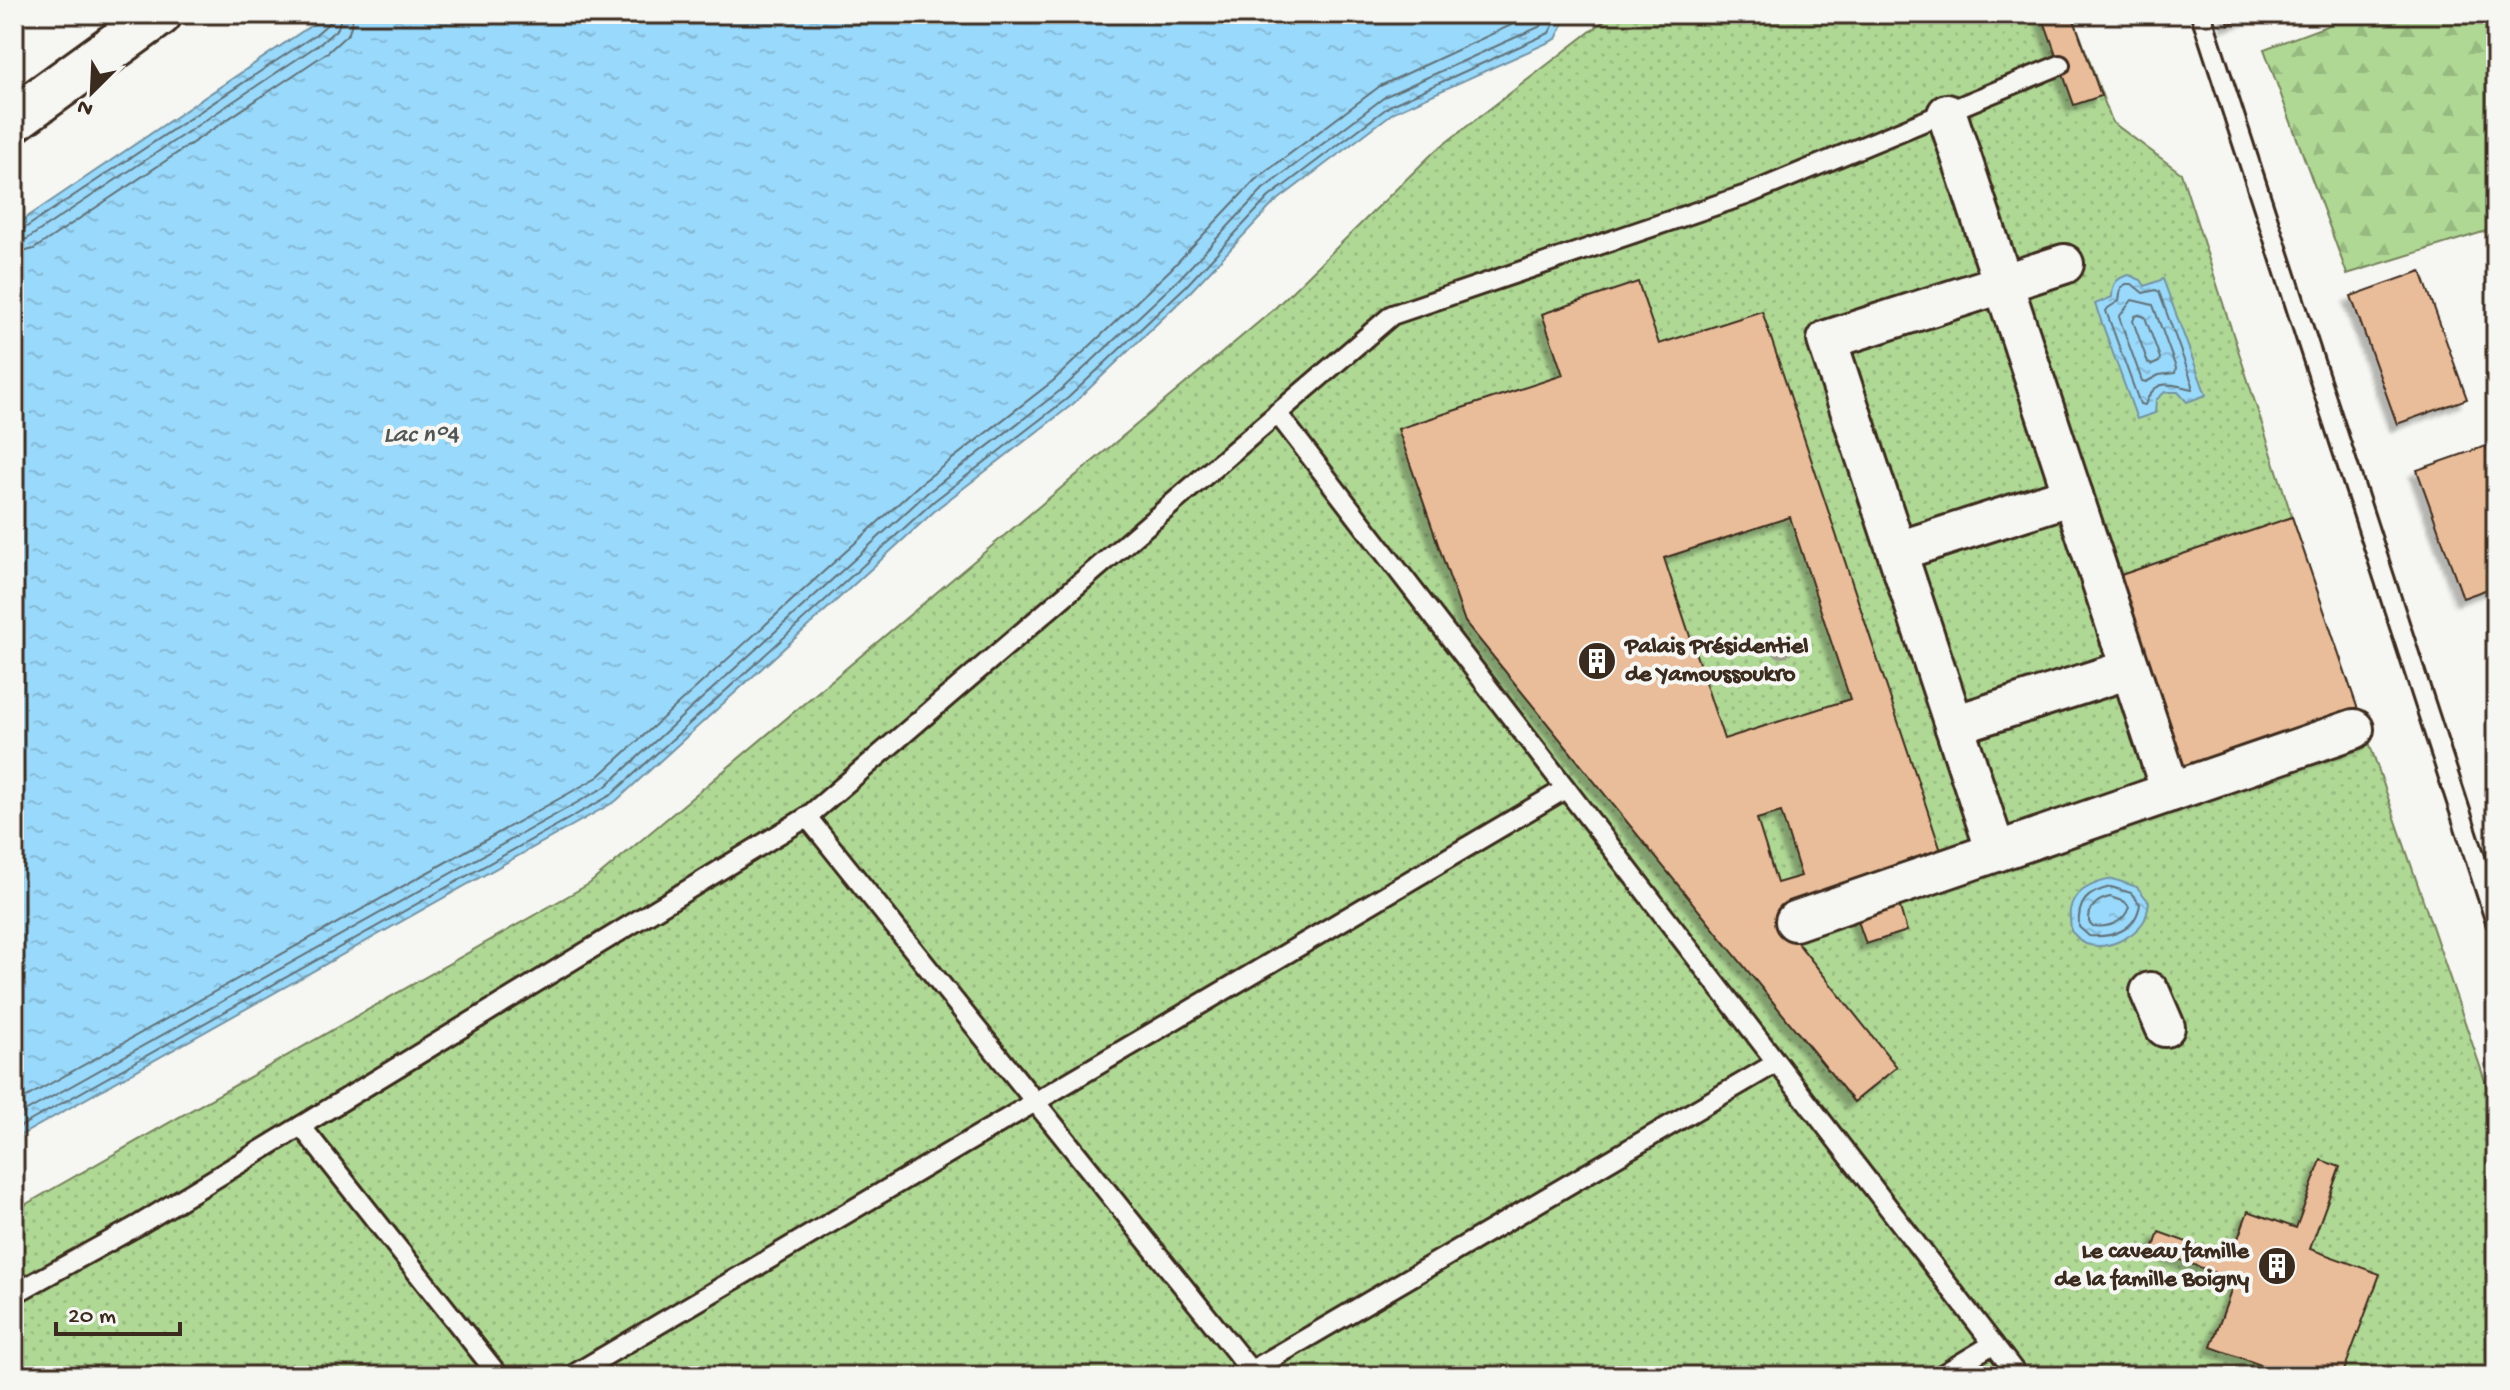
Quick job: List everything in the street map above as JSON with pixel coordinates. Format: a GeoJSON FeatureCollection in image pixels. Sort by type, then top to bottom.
{"type":"FeatureCollection","features":[{"type":"Feature","properties":{"kind":"street"},"geometry":{"type":"LineString","coordinates":[[14,119],[159,14]]}},
{"type":"Feature","properties":{"kind":"street"},"geometry":{"type":"LineString","coordinates":[[1947,114],[2171,792]]}},
{"type":"Feature","properties":{"kind":"street"},"geometry":{"type":"LineString","coordinates":[[1996,852],[1827,340],[2064,264]]}},
{"type":"Feature","properties":{"kind":"street"},"geometry":{"type":"LineString","coordinates":[[1898,551],[2073,495]]}},
{"type":"Feature","properties":{"kind":"street"},"geometry":{"type":"LineString","coordinates":[[1954,725],[2130,669]]}},
{"type":"Feature","properties":{"kind":"street"},"geometry":{"type":"LineString","coordinates":[[1795,921],[2354,729]]}},
{"type":"Feature","properties":{"kind":"street"},"geometry":{"type":"LineString","coordinates":[[2150,992],[2165,1027]]}},
{"type":"Feature","properties":{"kind":"lane"},"geometry":{"type":"LineString","coordinates":[[2201,14],[2496,922]]}},
{"type":"Feature","properties":{"kind":"lane"},"geometry":{"type":"LineString","coordinates":[[14,1294],[137,1226],[807,817],[1392,315],[1746,195],[2060,65]]}},
{"type":"Feature","properties":{"kind":"lane"},"geometry":{"type":"LineString","coordinates":[[1277,413],[2018,1376]]}},
{"type":"Feature","properties":{"kind":"lane"},"geometry":{"type":"LineString","coordinates":[[571,1376],[1565,789]]}},
{"type":"Feature","properties":{"kind":"lane"},"geometry":{"type":"LineString","coordinates":[[807,817],[1249,1374],[1776,1063]]}},
{"type":"Feature","properties":{"kind":"lane"},"geometry":{"type":"LineString","coordinates":[[301,1126],[499,1376]]}},
{"type":"Feature","properties":{"kind":"lane"},"geometry":{"type":"LineString","coordinates":[[1940,1376],[1993,1344]]}},
{"type":"Feature","properties":{"kind":"green space"},"geometry":{"type":"Polygon","coordinates":[[[1613,14],[2072,14],[2112,122],[2181,173],[2292,517],[2496,1113],[2496,1376],[14,1376],[14,1211],[589,884],[1272,311],[1435,151],[1613,14]]]}},
{"type":"Feature","properties":{"kind":"green space"},"geometry":{"type":"Polygon","coordinates":[[[2359,14],[2496,14],[2496,228],[2347,274],[2264,49],[2359,14]]]}},
{"type":"Feature","properties":{"kind":"water","name":"Lac n°4"},"geometry":{"type":"Polygon","coordinates":[[[328,14],[1568,14],[1556,39],[1394,112],[1274,203],[1191,291],[1073,404],[939,507],[616,801],[14,1139],[14,226],[328,14]]]}},
{"type":"Feature","properties":{"kind":"water"},"geometry":{"type":"Polygon","coordinates":[[[2129,275],[2141,280],[2145,286],[2163,279],[2206,395],[2187,402],[2178,392],[2165,392],[2156,400],[2155,413],[2137,419],[2095,304],[2112,297],[2116,282],[2129,275]]]}},
{"type":"Feature","properties":{"kind":"water"},"geometry":{"type":"Polygon","coordinates":[[[2113,879],[2137,887],[2149,902],[2145,919],[2133,933],[2118,942],[2102,946],[2086,944],[2071,931],[2072,903],[2086,888],[2113,879]]]}},
{"type":"Feature","properties":{"kind":"building"},"geometry":{"type":"Polygon","coordinates":[[[2072,14],[2101,96],[2074,105],[2043,18],[2072,14]]]}},
{"type":"Feature","properties":{"kind":"building"},"geometry":{"type":"Polygon","coordinates":[[[2226,14],[2252,14],[2253,16],[2229,24],[2226,14]]]}},
{"type":"Feature","properties":{"kind":"building"},"geometry":{"type":"Polygon","coordinates":[[[2421,271],[2467,399],[2397,424],[2351,296],[2421,271]]]}},
{"type":"Feature","properties":{"kind":"building","name":"Palais Présidentiel de Yamoussoukro"},"geometry":{"type":"Polygon","coordinates":[[[1638,282],[1659,344],[1762,311],[1941,851],[2178,771],[2112,578],[2292,517],[2369,742],[1898,901],[1907,931],[1866,944],[1856,915],[1792,936],[1897,1067],[1854,1102],[1465,622],[1398,429],[1563,375],[1542,314],[1638,282]],[[1790,517],[1664,558],[1724,739],[1850,699],[1790,517]],[[1781,812],[1757,819],[1777,883],[1801,876],[1781,812]]]}},
{"type":"Feature","properties":{"kind":"building"},"geometry":{"type":"Polygon","coordinates":[[[2486,446],[2496,474],[2496,586],[2463,598],[2417,470],[2486,446]]]}},
{"type":"Feature","properties":{"kind":"building","name":"Le caveau famille de la famille Boigny"},"geometry":{"type":"Polygon","coordinates":[[[2321,1160],[2340,1167],[2310,1249],[2380,1274],[2342,1376],[2291,1376],[2211,1347],[2235,1280],[2153,1250],[2159,1232],[2231,1258],[2248,1211],[2296,1228],[2321,1160]]]}},
{"type":"Feature","properties":{"kind":"place","name":"Palais Présidentiel de Yamoussoukro"},"geometry":{"type":"Point","coordinates":[1597,661]}},
{"type":"Feature","properties":{"kind":"place","name":"Le caveau famille de la famille Boigny"},"geometry":{"type":"Point","coordinates":[2277,1266]}}]}
